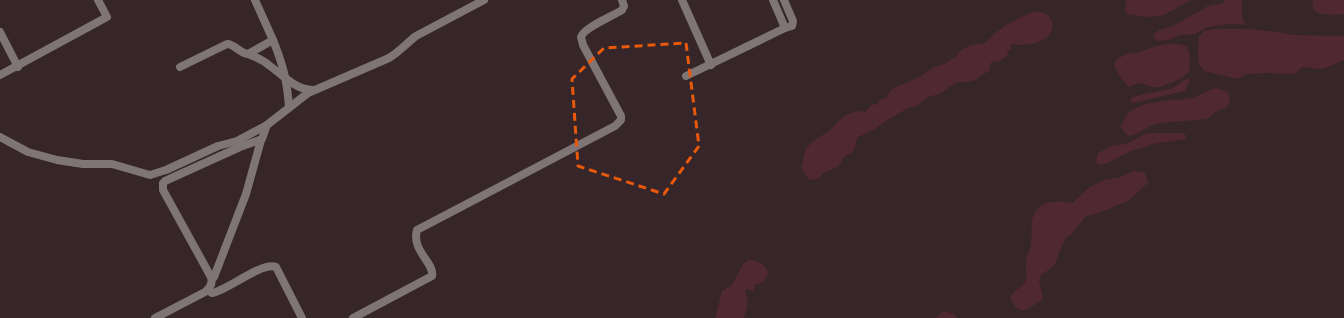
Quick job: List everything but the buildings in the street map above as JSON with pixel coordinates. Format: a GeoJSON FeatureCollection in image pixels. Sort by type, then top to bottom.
{"type":"FeatureCollection","features":[{"type":"Feature","properties":{"kind":"street"},"geometry":{"type":"LineString","coordinates":[[0,75],[18,67],[107,17],[98,0]]}},
{"type":"Feature","properties":{"kind":"street"},"geometry":{"type":"LineString","coordinates":[[255,0],[282,62],[286,79],[289,107]]}},
{"type":"Feature","properties":{"kind":"street"},"geometry":{"type":"LineString","coordinates":[[0,137],[28,152],[57,160],[83,164],[112,164],[150,175],[166,170],[218,146],[237,140],[267,125],[299,98],[338,79],[382,62],[395,55],[406,43],[416,36],[484,0]]}},
{"type":"Feature","properties":{"kind":"street"},"geometry":{"type":"LineString","coordinates":[[353,318],[432,276],[432,269],[418,248],[416,241],[417,230],[615,126],[621,120],[621,116],[583,45],[581,37],[589,28],[622,10],[624,6],[622,0]]}},
{"type":"Feature","properties":{"kind":"street"},"geometry":{"type":"LineString","coordinates":[[682,0],[711,65]]}},
{"type":"Feature","properties":{"kind":"street"},"geometry":{"type":"LineString","coordinates":[[773,0],[785,28]]}},
{"type":"Feature","properties":{"kind":"street"},"geometry":{"type":"LineString","coordinates":[[686,76],[792,26],[793,21],[784,0]]}},
{"type":"Feature","properties":{"kind":"street"},"geometry":{"type":"LineString","coordinates":[[0,32],[18,67]]}},
{"type":"Feature","properties":{"kind":"street"},"geometry":{"type":"LineString","coordinates":[[248,54],[273,40]]}},
{"type":"Feature","properties":{"kind":"street"},"geometry":{"type":"LineString","coordinates":[[180,67],[227,44],[232,45],[242,53],[248,54],[269,65],[286,79],[302,89],[313,90]]}},
{"type":"Feature","properties":{"kind":"street"},"geometry":{"type":"LineString","coordinates":[[155,318],[208,290],[211,286],[212,279],[246,194],[261,140],[267,125]]}},
{"type":"Feature","properties":{"kind":"street"},"geometry":{"type":"LineString","coordinates":[[212,279],[191,238],[163,190],[163,183],[165,180],[192,168],[261,140]]}},
{"type":"Feature","properties":{"kind":"street"},"geometry":{"type":"LineString","coordinates":[[208,290],[212,293],[220,291],[268,266],[276,267],[302,318]]}},
{"type":"Feature","properties":{"kind":"highlighted area"},"geometry":{"type":"Polygon","coordinates":[[[686,43],[699,146],[664,194],[578,166],[572,79],[604,48],[686,43]]]}},
{"type":"Feature","properties":{"kind":"shaded area"},"geometry":{"type":"Polygon","coordinates":[[[1126,0],[1191,0],[1164,15],[1146,17],[1127,14],[1125,10],[1126,0]]]}},
{"type":"Feature","properties":{"kind":"shaded area"},"geometry":{"type":"Polygon","coordinates":[[[1225,0],[1242,0],[1242,16],[1245,25],[1231,24],[1207,27],[1195,34],[1180,35],[1168,40],[1156,41],[1153,36],[1159,30],[1175,25],[1208,6],[1223,3],[1225,0]]]}},
{"type":"Feature","properties":{"kind":"shaded area"},"geometry":{"type":"Polygon","coordinates":[[[1313,0],[1344,0],[1344,14],[1328,15],[1318,13],[1312,6],[1313,0]]]}},
{"type":"Feature","properties":{"kind":"shaded area"},"geometry":{"type":"Polygon","coordinates":[[[1037,11],[1048,16],[1053,24],[1051,33],[1047,37],[1033,43],[1011,45],[1010,46],[1012,49],[1007,52],[1008,54],[1004,58],[1000,61],[990,63],[990,70],[974,81],[956,83],[939,94],[928,97],[917,106],[908,108],[874,130],[858,137],[851,154],[845,156],[836,167],[824,173],[815,180],[809,179],[806,176],[801,167],[806,149],[811,143],[831,129],[845,115],[857,111],[865,112],[871,105],[878,104],[880,99],[886,98],[890,91],[894,88],[919,77],[934,67],[944,64],[955,57],[962,49],[972,45],[985,43],[1006,25],[1027,14],[1037,11]]]}},
{"type":"Feature","properties":{"kind":"shaded area"},"geometry":{"type":"Polygon","coordinates":[[[1213,29],[1247,29],[1293,35],[1344,36],[1344,60],[1320,69],[1302,67],[1293,74],[1247,74],[1237,79],[1204,71],[1199,64],[1199,36],[1204,31],[1213,29]]]}},
{"type":"Feature","properties":{"kind":"shaded area"},"geometry":{"type":"Polygon","coordinates":[[[1167,44],[1187,46],[1190,55],[1189,72],[1180,79],[1160,87],[1153,87],[1140,83],[1129,87],[1120,77],[1114,65],[1116,60],[1126,54],[1136,53],[1167,44]]]}},
{"type":"Feature","properties":{"kind":"shaded area"},"geometry":{"type":"Polygon","coordinates":[[[1187,79],[1190,79],[1185,91],[1133,103],[1130,102],[1132,97],[1173,88],[1187,79]]]}},
{"type":"Feature","properties":{"kind":"shaded area"},"geometry":{"type":"Polygon","coordinates":[[[1216,88],[1228,92],[1229,104],[1206,119],[1160,123],[1128,136],[1120,127],[1126,116],[1131,111],[1145,104],[1190,99],[1216,88]]]}},
{"type":"Feature","properties":{"kind":"shaded area"},"geometry":{"type":"Polygon","coordinates":[[[1182,133],[1186,135],[1185,139],[1153,144],[1133,150],[1105,164],[1098,165],[1096,160],[1098,153],[1112,146],[1126,144],[1145,134],[1182,133]]]}},
{"type":"Feature","properties":{"kind":"shaded area"},"geometry":{"type":"Polygon","coordinates":[[[1135,171],[1144,172],[1149,182],[1128,201],[1099,213],[1086,216],[1072,234],[1065,239],[1054,266],[1041,275],[1039,281],[1043,297],[1040,302],[1025,310],[1017,308],[1010,298],[1013,292],[1025,282],[1026,279],[1026,263],[1031,245],[1032,221],[1037,209],[1047,203],[1072,203],[1090,187],[1104,180],[1120,177],[1135,171]]]}},
{"type":"Feature","properties":{"kind":"shaded area"},"geometry":{"type":"Polygon","coordinates":[[[748,260],[761,263],[768,274],[763,282],[755,284],[754,291],[748,289],[745,291],[748,302],[744,318],[715,318],[722,291],[732,285],[743,264],[748,260]]]}},
{"type":"Feature","properties":{"kind":"shaded area"},"geometry":{"type":"Polygon","coordinates":[[[944,311],[954,314],[957,318],[935,318],[944,311]]]}}]}
